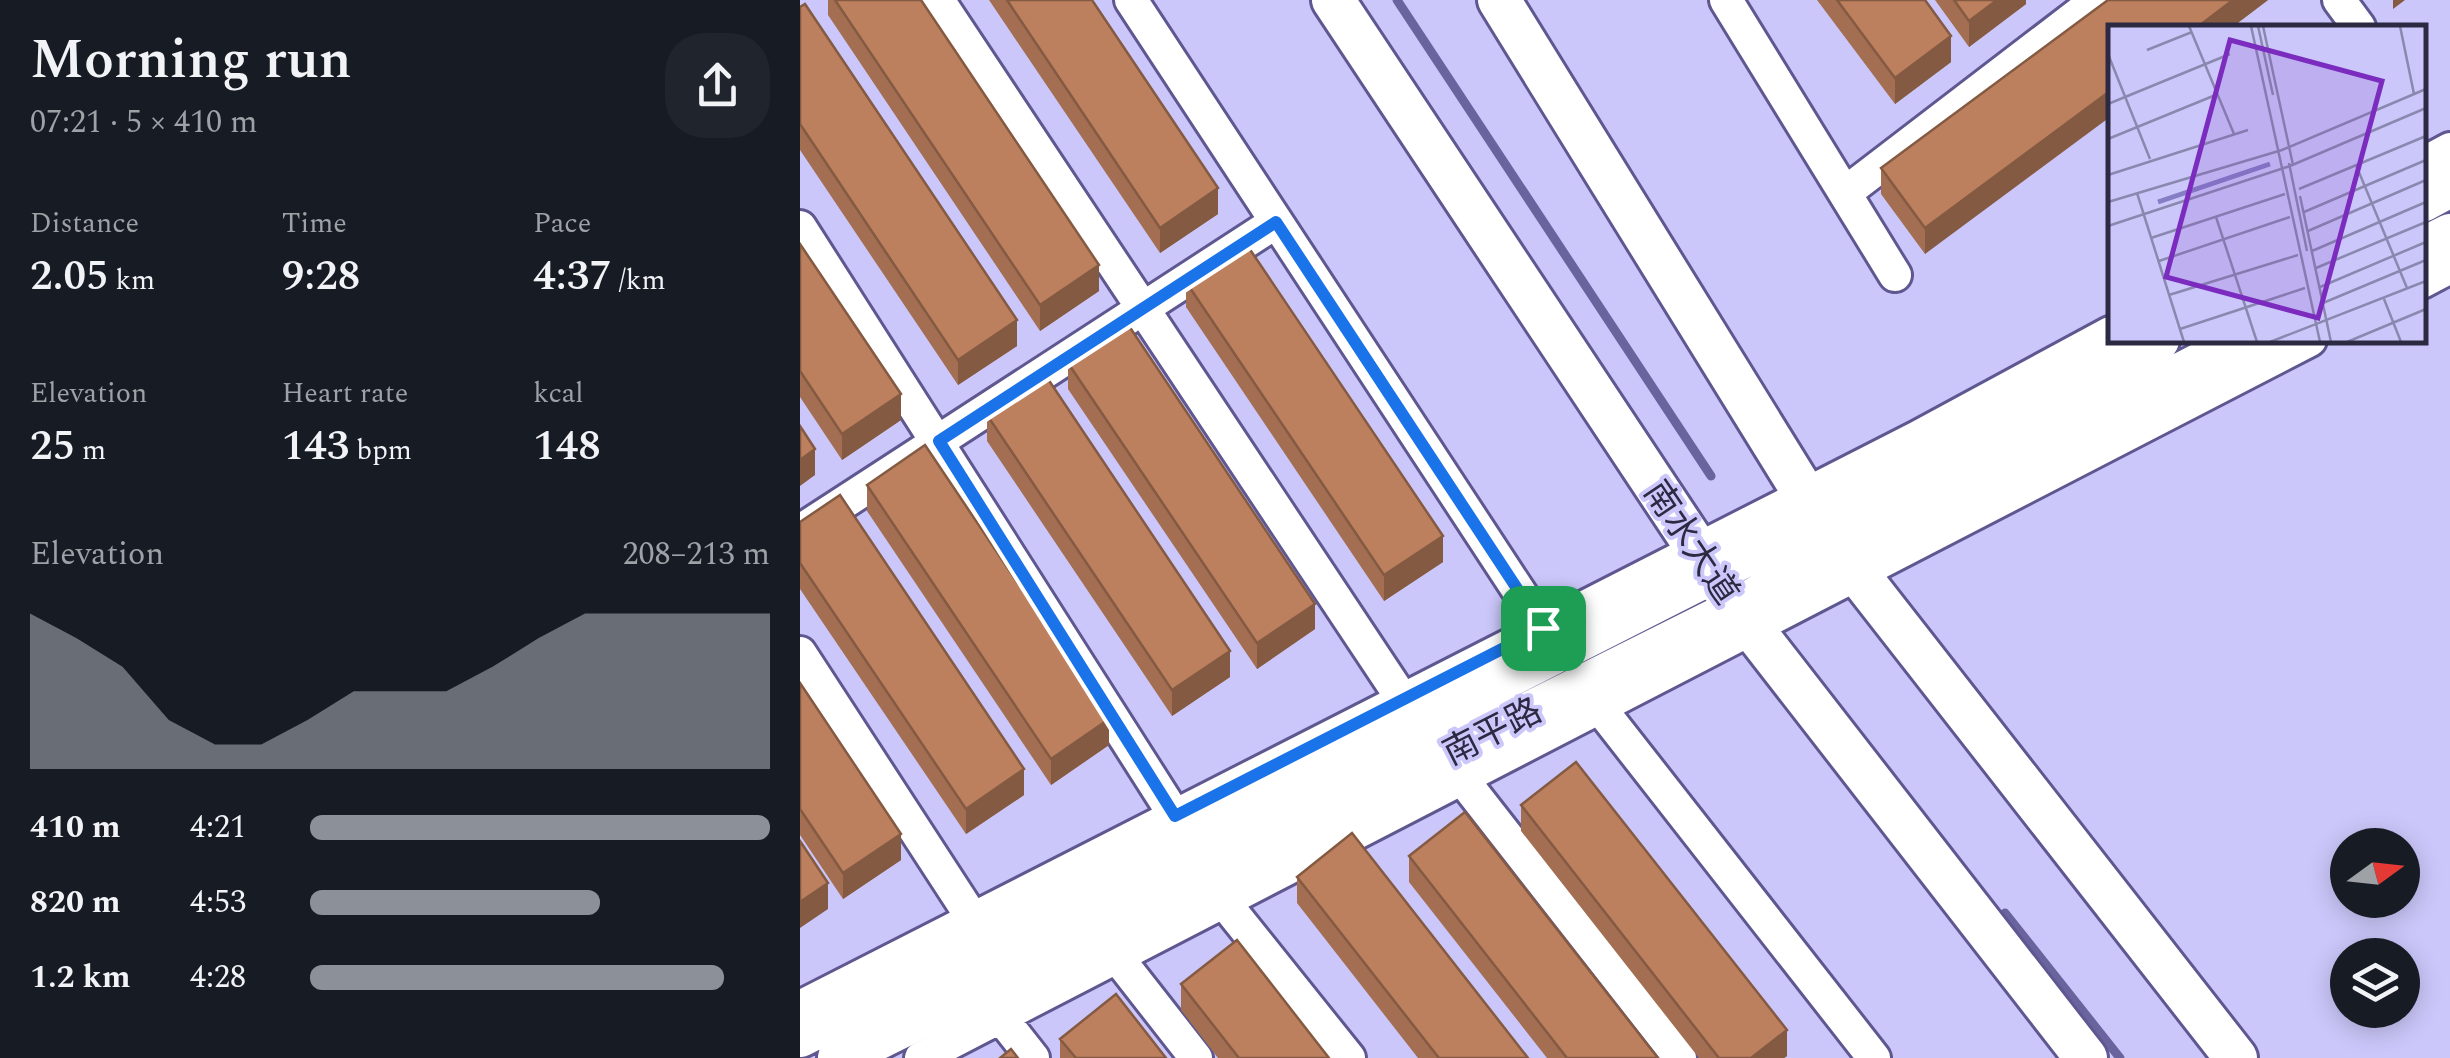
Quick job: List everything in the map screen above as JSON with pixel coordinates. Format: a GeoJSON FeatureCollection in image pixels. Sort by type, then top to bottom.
{"type":"FeatureCollection","features":[{"type":"Feature","properties":{"kind":"main road","name":"南水大道"},"geometry":{"type":"LineString","coordinates":[[1333,0],[1745,619],[2086,1058]]}},
{"type":"Feature","properties":{"kind":"main road"},"geometry":{"type":"LineString","coordinates":[[1499,0],[1829,535],[2236,1058]]}},
{"type":"Feature","properties":{"kind":"main road"},"geometry":{"type":"LineString","coordinates":[[2425,199],[2450,186]]}},
{"type":"Feature","properties":{"kind":"main road"},"geometry":{"type":"LineString","coordinates":[[2425,248],[2450,235]]}},
{"type":"Feature","properties":{"kind":"main road","name":"南平路"},"geometry":{"type":"LineString","coordinates":[[839,1058],[1745,619],[1829,535],[2155,342]]}},
{"type":"Feature","properties":{"kind":"main road","name":"南平路"},"geometry":{"type":"LineString","coordinates":[[800,1036],[1704,560],[1829,535],[2243,342]]}},
{"type":"Feature","properties":{"kind":"street"},"geometry":{"type":"LineString","coordinates":[[938,0],[1403,700]]}},
{"type":"Feature","properties":{"kind":"street"},"geometry":{"type":"LineString","coordinates":[[1131,0],[1543,628]]}},
{"type":"Feature","properties":{"kind":"street"},"geometry":{"type":"LineString","coordinates":[[1726,0],[1895,275]]}},
{"type":"Feature","properties":{"kind":"street"},"geometry":{"type":"LineString","coordinates":[[2339,0],[2358,25]]}},
{"type":"Feature","properties":{"kind":"street"},"geometry":{"type":"LineString","coordinates":[[1845,193],[2078,6]]}},
{"type":"Feature","properties":{"kind":"street"},"geometry":{"type":"LineString","coordinates":[[2425,162],[2450,149]]}},
{"type":"Feature","properties":{"kind":"street"},"geometry":{"type":"LineString","coordinates":[[800,531],[1276,222]]}},
{"type":"Feature","properties":{"kind":"street"},"geometry":{"type":"LineString","coordinates":[[800,226],[1175,816]]}},
{"type":"Feature","properties":{"kind":"street"},"geometry":{"type":"LineString","coordinates":[[2425,280],[2450,268]]}},
{"type":"Feature","properties":{"kind":"street"},"geometry":{"type":"LineString","coordinates":[[1829,535],[2108,334]]}},
{"type":"Feature","properties":{"kind":"street"},"geometry":{"type":"LineString","coordinates":[[1829,535],[2305,342]]}},
{"type":"Feature","properties":{"kind":"street"},"geometry":{"type":"LineString","coordinates":[[800,1007],[1543,628],[1704,560]]}},
{"type":"Feature","properties":{"kind":"street"},"geometry":{"type":"LineString","coordinates":[[921,1058],[1600,708],[1745,619]]}},
{"type":"Feature","properties":{"kind":"street"},"geometry":{"type":"LineString","coordinates":[[800,653],[972,919]]}},
{"type":"Feature","properties":{"kind":"street"},"geometry":{"type":"LineString","coordinates":[[1600,708],[1857,1052]]}},
{"type":"Feature","properties":{"kind":"street"},"geometry":{"type":"LineString","coordinates":[[1463,780],[1680,1058]]}},
{"type":"Feature","properties":{"kind":"street"},"geometry":{"type":"LineString","coordinates":[[1346,839],[1371,870]]}},
{"type":"Feature","properties":{"kind":"street"},"geometry":{"type":"LineString","coordinates":[[1224,902],[1350,1058]]}},
{"type":"Feature","properties":{"kind":"street"},"geometry":{"type":"LineString","coordinates":[[1117,957],[1196,1058]]}},
{"type":"Feature","properties":{"kind":"street"},"geometry":{"type":"LineString","coordinates":[[1000,1016],[1034,1058]]}},
{"type":"Feature","properties":{"kind":"building"},"geometry":{"type":"Polygon","coordinates":[[[835,0],[921,0],[1099,265],[1040,305],[835,0]]]}},
{"type":"Feature","properties":{"kind":"building"},"geometry":{"type":"Polygon","coordinates":[[[1007,0],[1092,0],[1218,188],[1160,228],[1007,0]]]}},
{"type":"Feature","properties":{"kind":"building"},"geometry":{"type":"Polygon","coordinates":[[[1837,0],[1925,0],[1951,36],[1895,78],[1837,0]]]}},
{"type":"Feature","properties":{"kind":"building"},"geometry":{"type":"Polygon","coordinates":[[[1954,0],[1997,0],[1969,21],[1954,0]]]}},
{"type":"Feature","properties":{"kind":"building"},"geometry":{"type":"Polygon","coordinates":[[[2108,0],[2233,0],[2200,25],[2108,25],[2108,92],[1925,228],[1881,168],[2108,0]]]}},
{"type":"Feature","properties":{"kind":"building"},"geometry":{"type":"Polygon","coordinates":[[[805,4],[1017,320],[958,360],[800,124],[800,7],[805,4]]]}},
{"type":"Feature","properties":{"kind":"building"},"geometry":{"type":"Polygon","coordinates":[[[1245,242],[1443,536],[1384,575],[1186,282],[1245,242]]]}},
{"type":"Feature","properties":{"kind":"building"},"geometry":{"type":"Polygon","coordinates":[[[800,244],[901,394],[842,434],[800,371],[800,244]]]}},
{"type":"Feature","properties":{"kind":"building"},"geometry":{"type":"Polygon","coordinates":[[[1127,323],[1315,604],[1257,643],[1068,363],[1127,323]]]}},
{"type":"Feature","properties":{"kind":"building"},"geometry":{"type":"Polygon","coordinates":[[[1046,376],[1230,651],[1172,690],[987,415],[1046,376]]]}},
{"type":"Feature","properties":{"kind":"building"},"geometry":{"type":"Polygon","coordinates":[[[800,426],[815,449],[800,460],[800,426]]]}},
{"type":"Feature","properties":{"kind":"building"},"geometry":{"type":"Polygon","coordinates":[[[925,445],[1109,719],[1051,759],[867,485],[925,445]]]}},
{"type":"Feature","properties":{"kind":"building"},"geometry":{"type":"Polygon","coordinates":[[[840,495],[1024,769],[966,809],[800,563],[800,522],[840,495]]]}},
{"type":"Feature","properties":{"kind":"building"},"geometry":{"type":"Polygon","coordinates":[[[800,683],[901,834],[843,873],[800,809],[800,683]]]}},
{"type":"Feature","properties":{"kind":"building"},"geometry":{"type":"Polygon","coordinates":[[[1576,762],[1787,1030],[1751,1058],[1719,1058],[1521,805],[1576,762]]]}},
{"type":"Feature","properties":{"kind":"building"},"geometry":{"type":"Polygon","coordinates":[[[1465,812],[1658,1058],[1567,1058],[1409,856],[1465,812]]]}},
{"type":"Feature","properties":{"kind":"building"},"geometry":{"type":"Polygon","coordinates":[[[1352,833],[1528,1058],[1439,1058],[1297,877],[1352,833]]]}},
{"type":"Feature","properties":{"kind":"building"},"geometry":{"type":"Polygon","coordinates":[[[800,841],[828,883],[800,902],[800,841]]]}},
{"type":"Feature","properties":{"kind":"building"},"geometry":{"type":"Polygon","coordinates":[[[1237,940],[1329,1058],[1239,1058],[1181,984],[1237,940]]]}},
{"type":"Feature","properties":{"kind":"building"},"geometry":{"type":"Polygon","coordinates":[[[1116,994],[1166,1058],[1076,1058],[1060,1039],[1116,994]]]}},
{"type":"Feature","properties":{"kind":"building"},"geometry":{"type":"Polygon","coordinates":[[[1011,1049],[1018,1058],[1000,1058],[1011,1049]]]}},
{"type":"Feature","properties":{"kind":"waterway"},"geometry":{"type":"LineString","coordinates":[[1397,0],[1711,476]]}},
{"type":"Feature","properties":{"kind":"waterway"},"geometry":{"type":"LineString","coordinates":[[2005,913],[2120,1058]]}},
{"type":"Feature","properties":{"kind":"route"},"geometry":{"type":"LineString","coordinates":[[1276,222],[1543,628],[1175,816],[939,441],[1276,222]]}}]}
